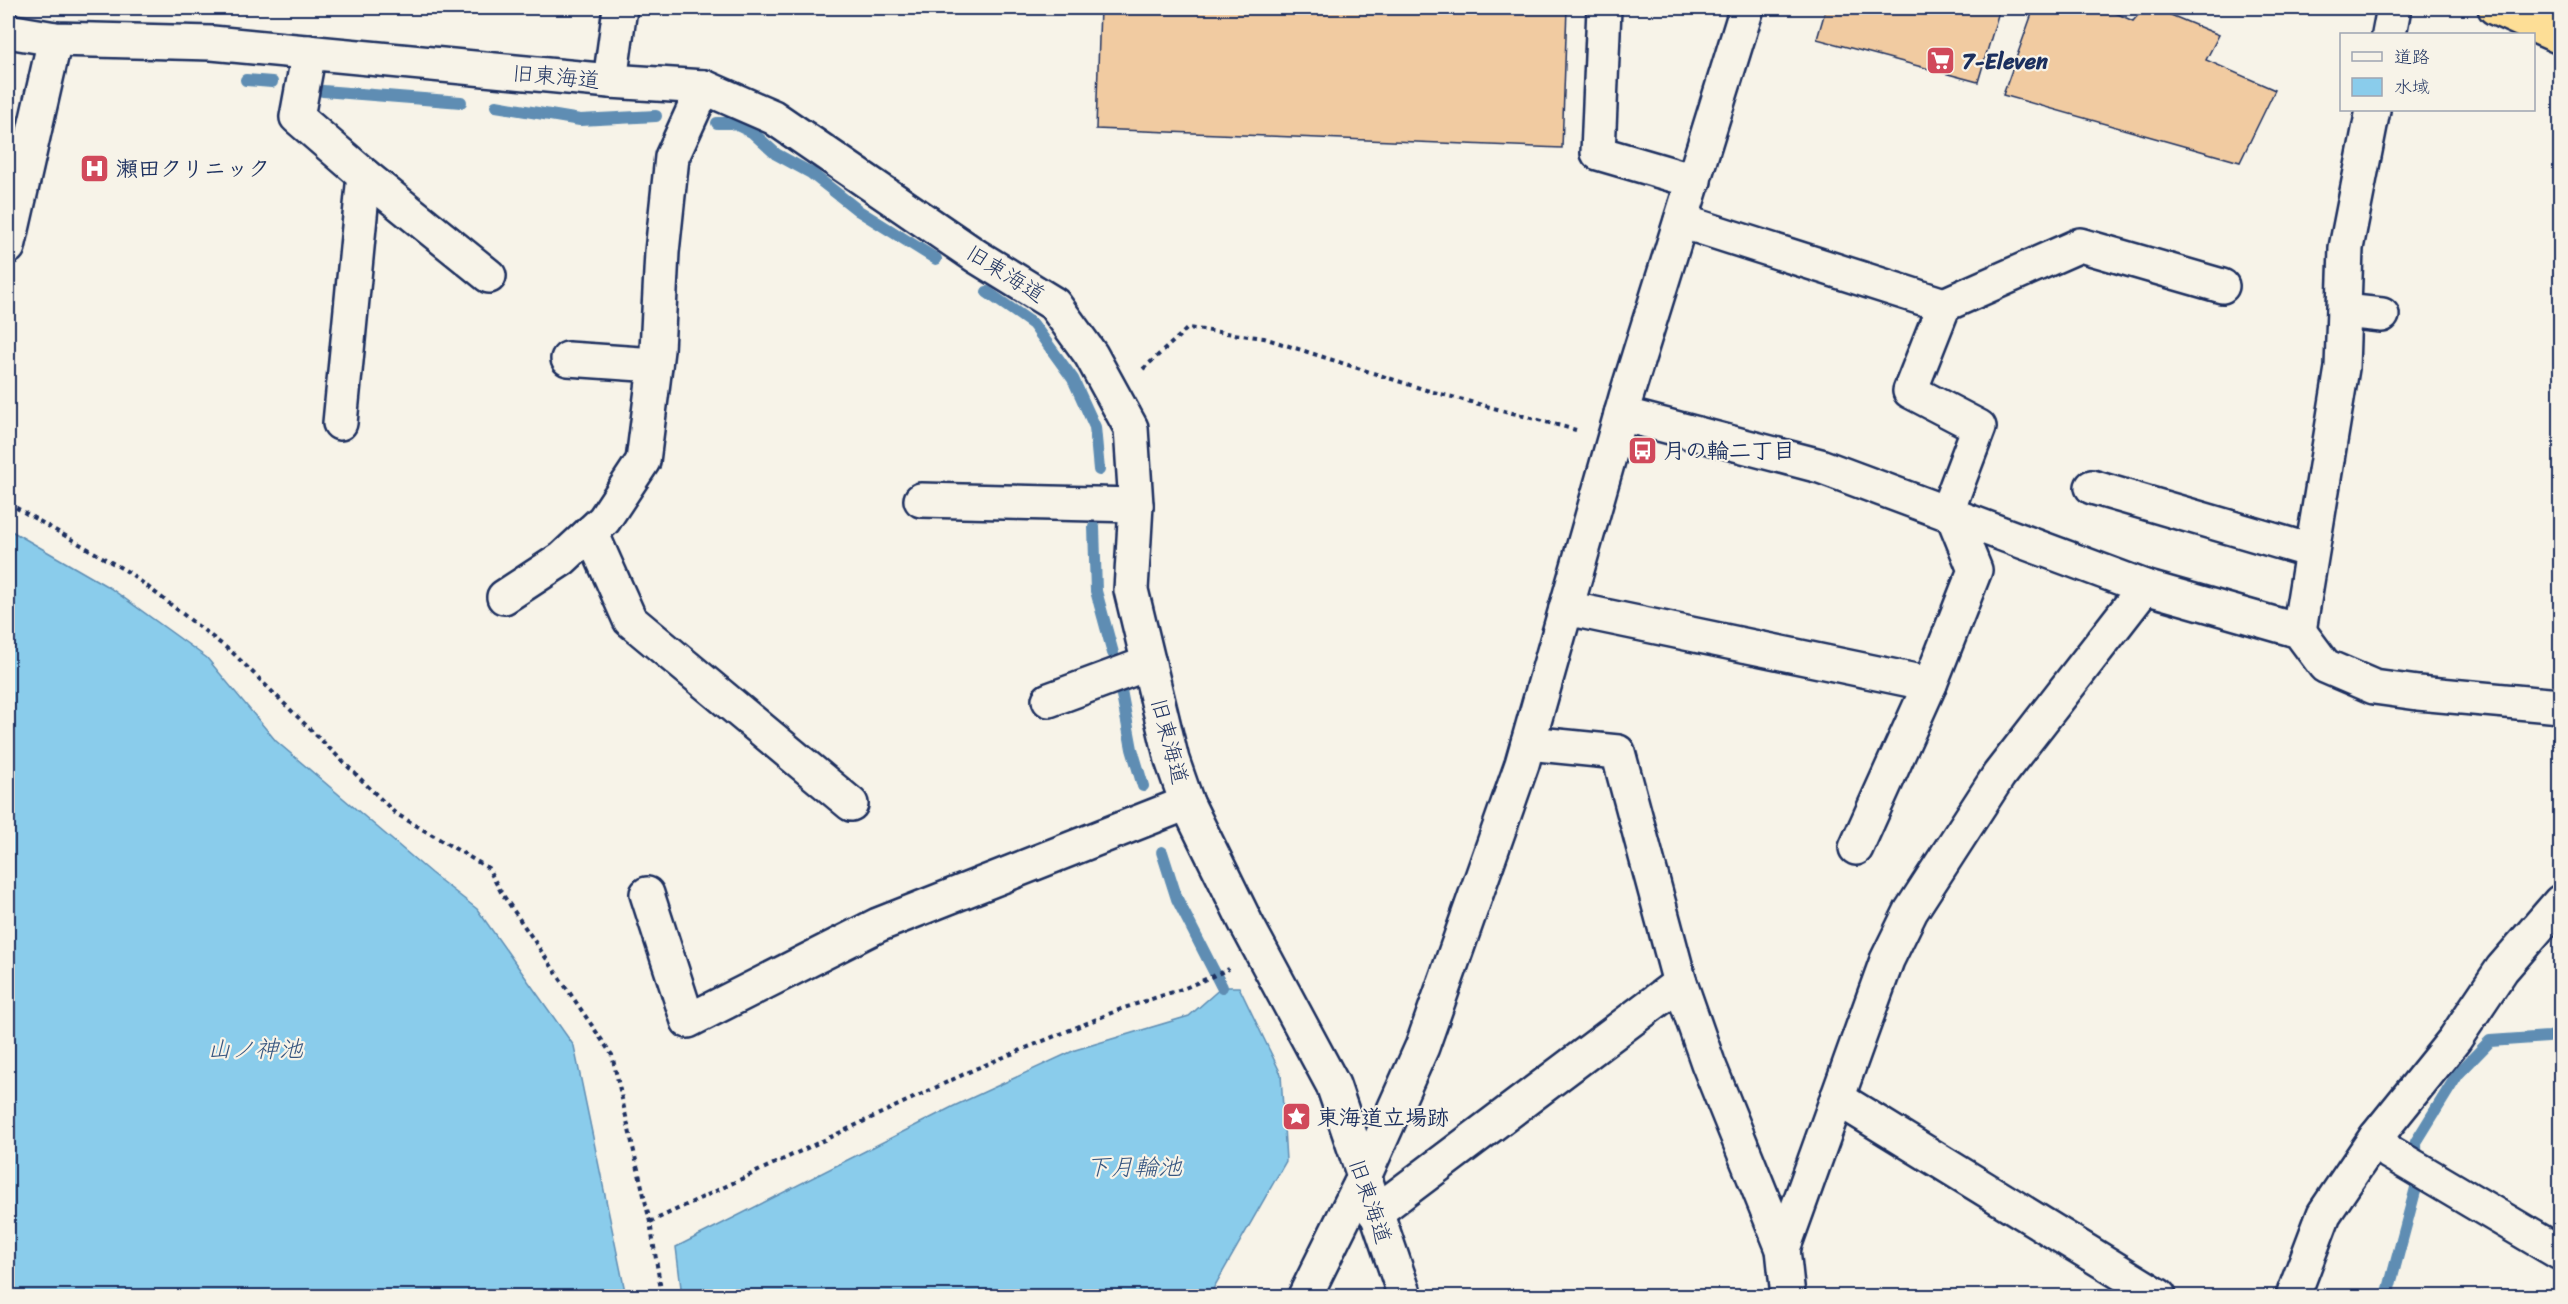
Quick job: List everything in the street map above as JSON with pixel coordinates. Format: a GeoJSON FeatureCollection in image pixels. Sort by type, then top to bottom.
{"type":"FeatureCollection","features":[{"type":"Feature","properties":{"kind":"highway"},"geometry":{"type":"LineString","coordinates":[[2495,8],[2560,37]]}},
{"type":"Feature","properties":{"kind":"street"},"geometry":{"type":"LineString","coordinates":[[610,81],[620,8]]}},
{"type":"Feature","properties":{"kind":"street"},"geometry":{"type":"LineString","coordinates":[[1604,8],[1598,153],[1694,181]]}},
{"type":"Feature","properties":{"kind":"street"},"geometry":{"type":"LineString","coordinates":[[1305,1296],[1363,1179],[1422,1047],[1522,764],[1618,427],[1747,8]]}},
{"type":"Feature","properties":{"kind":"street"},"geometry":{"type":"LineString","coordinates":[[2389,33],[2394,8]]}},
{"type":"Feature","properties":{"kind":"street","name":"旧東海道"},"geometry":{"type":"LineString","coordinates":[[8,31],[55,39],[212,43],[610,81],[704,87],[773,117],[976,256],[1054,303],[1091,355],[1131,428],[1136,506],[1131,590],[1172,760],[1187,803],[1246,923],[1333,1085],[1363,1179],[1405,1296]]}},
{"type":"Feature","properties":{"kind":"street"},"geometry":{"type":"LineString","coordinates":[[8,247],[55,39]]}},
{"type":"Feature","properties":{"kind":"street"},"geometry":{"type":"LineString","coordinates":[[309,52],[297,117],[364,175],[489,276]]}},
{"type":"Feature","properties":{"kind":"street"},"geometry":{"type":"LineString","coordinates":[[504,597],[562,559],[604,520],[643,461],[656,365],[662,252],[672,157],[704,87]]}},
{"type":"Feature","properties":{"kind":"street"},"geometry":{"type":"LineString","coordinates":[[2299,631],[2342,368],[2346,248],[2373,111]]}},
{"type":"Feature","properties":{"kind":"street"},"geometry":{"type":"LineString","coordinates":[[340,423],[364,175]]}},
{"type":"Feature","properties":{"kind":"street"},"geometry":{"type":"LineString","coordinates":[[1681,221],[1944,305],[2080,245],[2222,286]]}},
{"type":"Feature","properties":{"kind":"street"},"geometry":{"type":"LineString","coordinates":[[1856,848],[1930,684],[1975,570],[1949,506],[1979,427],[1910,391],[1944,305]]}},
{"type":"Feature","properties":{"kind":"street"},"geometry":{"type":"LineString","coordinates":[[2344,311],[2382,315]]}},
{"type":"Feature","properties":{"kind":"street"},"geometry":{"type":"LineString","coordinates":[[567,359],[656,365]]}},
{"type":"Feature","properties":{"kind":"street"},"geometry":{"type":"LineString","coordinates":[[1618,427],[1820,466],[2145,587],[2299,631],[2325,666],[2374,687],[2560,706]]}},
{"type":"Feature","properties":{"kind":"street"},"geometry":{"type":"LineString","coordinates":[[2092,487],[2311,551]]}},
{"type":"Feature","properties":{"kind":"street"},"geometry":{"type":"LineString","coordinates":[[921,500],[1136,506]]}},
{"type":"Feature","properties":{"kind":"street"},"geometry":{"type":"LineString","coordinates":[[591,532],[630,620],[851,804]]}},
{"type":"Feature","properties":{"kind":"street"},"geometry":{"type":"LineString","coordinates":[[1783,1249],[1887,960],[1911,911],[1999,775],[2145,587]]}},
{"type":"Feature","properties":{"kind":"street"},"geometry":{"type":"LineString","coordinates":[[1566,608],[1930,684]]}},
{"type":"Feature","properties":{"kind":"street"},"geometry":{"type":"LineString","coordinates":[[1049,700],[1149,663]]}},
{"type":"Feature","properties":{"kind":"street"},"geometry":{"type":"LineString","coordinates":[[1528,743],[1618,752],[1680,983],[1708,1063],[1783,1249],[1788,1296]]}},
{"type":"Feature","properties":{"kind":"street"},"geometry":{"type":"LineString","coordinates":[[647,894],[688,1021],[878,926],[1187,803]]}},
{"type":"Feature","properties":{"kind":"street"},"geometry":{"type":"LineString","coordinates":[[2294,1296],[2324,1214],[2382,1144],[2502,969],[2560,902]]}},
{"type":"Feature","properties":{"kind":"street"},"geometry":{"type":"LineString","coordinates":[[1375,1213],[1680,983]]}},
{"type":"Feature","properties":{"kind":"street"},"geometry":{"type":"LineString","coordinates":[[1837,1098],[2159,1296]]}},
{"type":"Feature","properties":{"kind":"street"},"geometry":{"type":"LineString","coordinates":[[2382,1144],[2560,1253]]}},
{"type":"Feature","properties":{"kind":"path"},"geometry":{"type":"LineString","coordinates":[[1113,395],[1188,328],[1264,338],[1426,390],[1618,427]]}},
{"type":"Feature","properties":{"kind":"path"},"geometry":{"type":"LineString","coordinates":[[8,503],[130,573],[233,653],[395,813],[488,868],[501,892],[612,1055],[650,1222],[662,1296]]}},
{"type":"Feature","properties":{"kind":"path"},"geometry":{"type":"LineString","coordinates":[[650,1222],[975,1069],[1122,1009],[1190,986],[1231,968]]}},
{"type":"Feature","properties":{"kind":"water","name":"山ノ神池"},"geometry":{"type":"Polygon","coordinates":[[[8,529],[110,588],[207,658],[276,741],[431,873],[477,909],[574,1046],[626,1296],[8,1296],[8,529]]]}},
{"type":"Feature","properties":{"kind":"water","name":"下月輪池"},"geometry":{"type":"Polygon","coordinates":[[[1222,987],[1239,987],[1281,1074],[1286,1161],[1209,1296],[682,1296],[676,1247],[954,1106],[1075,1050],[1189,1016],[1222,987]]]}},
{"type":"Feature","properties":{"kind":"building"},"geometry":{"type":"Polygon","coordinates":[[[1100,8],[1567,8],[1562,148],[1096,129],[1100,8]]]}},
{"type":"Feature","properties":{"kind":"building","name":"7-Eleven"},"geometry":{"type":"Polygon","coordinates":[[[1826,8],[2000,8],[1978,82],[1817,39],[1826,8]]]}},
{"type":"Feature","properties":{"kind":"building"},"geometry":{"type":"Polygon","coordinates":[[[2034,8],[2105,8],[2133,21],[2144,8],[2154,8],[2219,35],[2206,60],[2275,90],[2240,162],[2003,95],[2034,8]]]}},
{"type":"Feature","properties":{"kind":"waterway"},"geometry":{"type":"LineString","coordinates":[[246,80],[272,82]]}},
{"type":"Feature","properties":{"kind":"waterway"},"geometry":{"type":"LineString","coordinates":[[323,91],[461,102]]}},
{"type":"Feature","properties":{"kind":"waterway"},"geometry":{"type":"LineString","coordinates":[[496,106],[580,120],[656,116]]}},
{"type":"Feature","properties":{"kind":"waterway"},"geometry":{"type":"LineString","coordinates":[[717,123],[733,123],[752,132],[776,154],[811,173],[859,211],[936,259]]}},
{"type":"Feature","properties":{"kind":"waterway"},"geometry":{"type":"LineString","coordinates":[[987,292],[1033,324],[1073,379],[1095,427],[1099,470]]}},
{"type":"Feature","properties":{"kind":"waterway"},"geometry":{"type":"LineString","coordinates":[[1094,527],[1096,591],[1113,653]]}},
{"type":"Feature","properties":{"kind":"waterway"},"geometry":{"type":"LineString","coordinates":[[1121,690],[1132,749],[1143,786]]}},
{"type":"Feature","properties":{"kind":"waterway"},"geometry":{"type":"LineString","coordinates":[[1162,852],[1177,899],[1222,987]]}},
{"type":"Feature","properties":{"kind":"waterway"},"geometry":{"type":"LineString","coordinates":[[2387,1296],[2417,1184],[2416,1142],[2458,1074],[2490,1041],[2560,1034]]}},
{"type":"Feature","properties":{"kind":"place","name":"7-Eleven"},"geometry":{"type":"Point","coordinates":[1941,61]}},
{"type":"Feature","properties":{"kind":"place","name":"瀬田クリニック"},"geometry":{"type":"Point","coordinates":[95,168]}},
{"type":"Feature","properties":{"kind":"place","name":"月の輪二丁目"},"geometry":{"type":"Point","coordinates":[1642,450]}},
{"type":"Feature","properties":{"kind":"place","name":"東海道立場跡"},"geometry":{"type":"Point","coordinates":[1296,1117]}}]}
